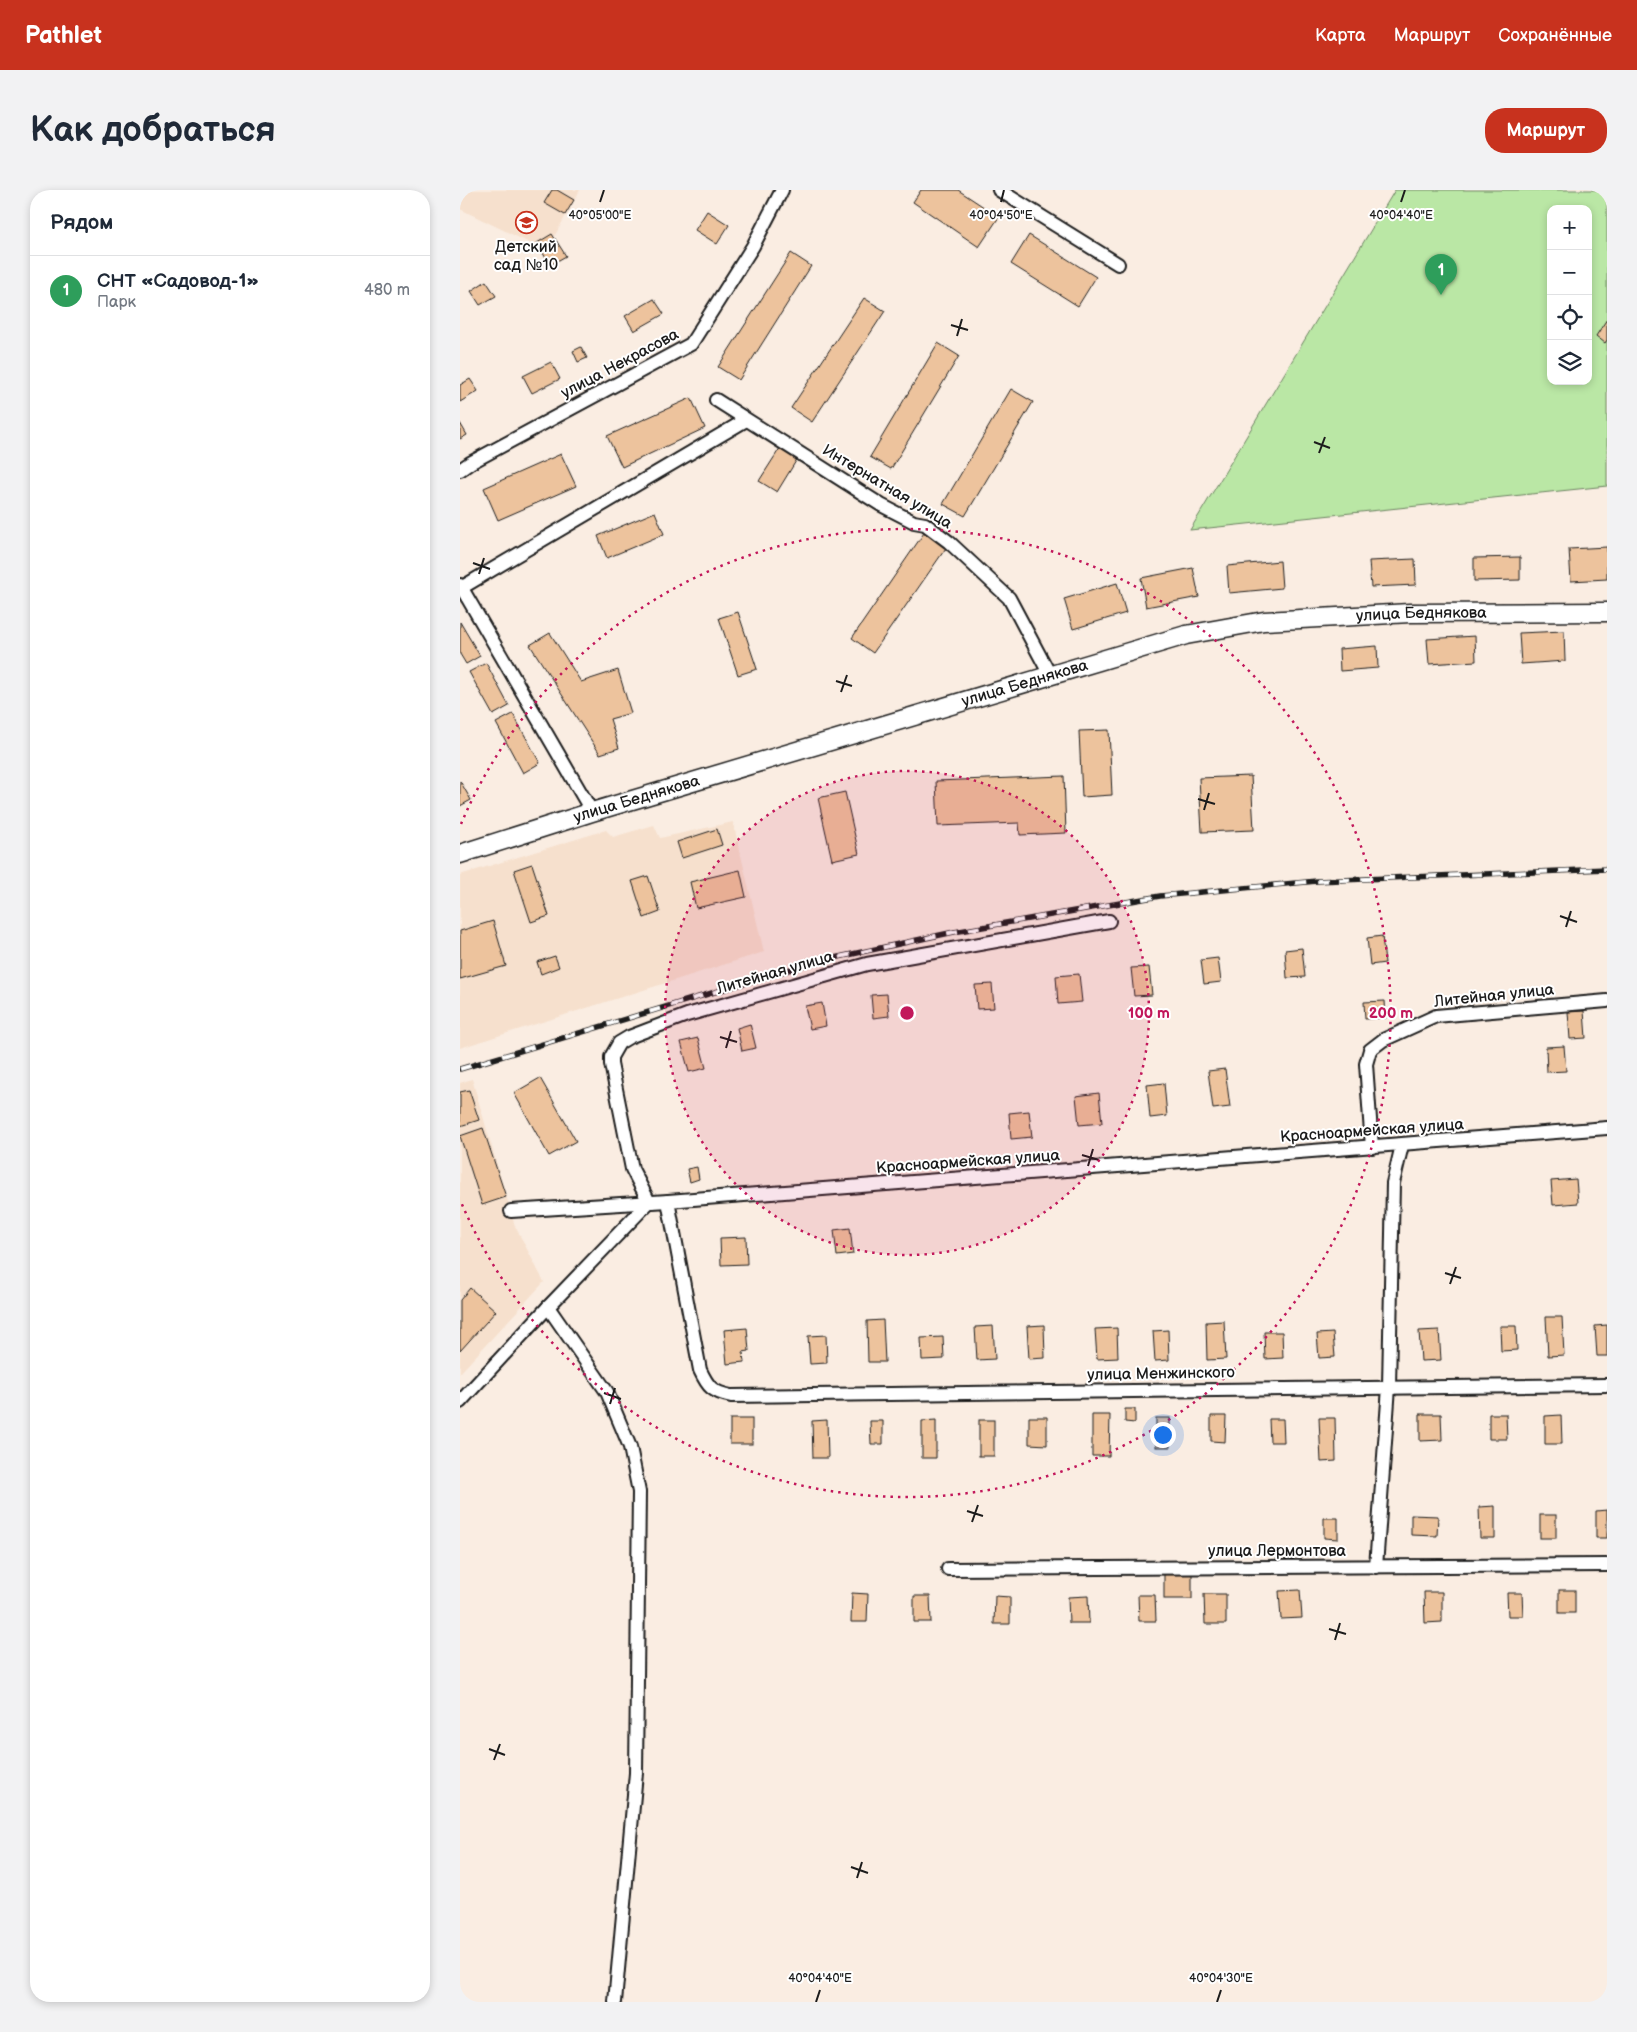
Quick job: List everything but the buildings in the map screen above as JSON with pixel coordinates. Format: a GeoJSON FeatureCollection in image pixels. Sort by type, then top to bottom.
{"type":"FeatureCollection","features":[{"type":"Feature","properties":{"kind":"street","name":"улица Некрасова"},"geometry":{"type":"LineString","coordinates":[[460,470],[691,344],[753,246],[782,190]]}},
{"type":"Feature","properties":{"kind":"street"},"geometry":{"type":"LineString","coordinates":[[999,190],[1118,264]]}},
{"type":"Feature","properties":{"kind":"street","name":"Интернатная улица"},"geometry":{"type":"LineString","coordinates":[[716,400],[881,505],[914,522],[925,524],[949,542],[1008,598],[1050,675]]}},
{"type":"Feature","properties":{"kind":"street"},"geometry":{"type":"LineString","coordinates":[[592,812],[461,586],[746,420]]}},
{"type":"Feature","properties":{"kind":"street","name":"улица Беднякова"},"geometry":{"type":"LineString","coordinates":[[460,854],[592,812],[1186,635],[1264,621],[1410,613],[1607,612]]}},
{"type":"Feature","properties":{"kind":"street","name":"Литейная улица"},"geometry":{"type":"LineString","coordinates":[[649,1202],[632,1169],[610,1064],[611,1056],[620,1043],[629,1037],[686,1015],[867,964],[1109,921]]}},
{"type":"Feature","properties":{"kind":"street","name":"Литейная улица"},"geometry":{"type":"LineString","coordinates":[[1372,1147],[1366,1064],[1370,1050],[1383,1040],[1436,1016],[1607,1000]]}},
{"type":"Feature","properties":{"kind":"street","name":"Красноармейская улица"},"geometry":{"type":"LineString","coordinates":[[511,1211],[668,1201],[1607,1128]]}},
{"type":"Feature","properties":{"kind":"street"},"geometry":{"type":"LineString","coordinates":[[1376,1567],[1390,1387],[1393,1183],[1402,1145]]}},
{"type":"Feature","properties":{"kind":"street","name":"улица Менжинского"},"geometry":{"type":"LineString","coordinates":[[668,1201],[700,1370],[707,1384],[716,1393],[731,1396],[1607,1385]]}},
{"type":"Feature","properties":{"kind":"street"},"geometry":{"type":"LineString","coordinates":[[460,1402],[649,1202]]}},
{"type":"Feature","properties":{"kind":"street"},"geometry":{"type":"LineString","coordinates":[[548,1307],[607,1392],[619,1416],[630,1447],[639,1492],[636,1774],[615,2002]]}},
{"type":"Feature","properties":{"kind":"street","name":"улица Лермонтова"},"geometry":{"type":"LineString","coordinates":[[948,1569],[1607,1565]]}},
{"type":"Feature","properties":{"kind":"shaded area","name":"Детский сад №10"},"geometry":{"type":"Polygon","coordinates":[[[460,190],[580,190],[554,237],[540,248],[460,209],[460,190]]]}},
{"type":"Feature","properties":{"kind":"shaded area"},"geometry":{"type":"Polygon","coordinates":[[[733,822],[764,952],[460,1048],[460,875],[606,830],[613,837],[654,825],[660,838],[733,822]]]}},
{"type":"Feature","properties":{"kind":"shaded area"},"geometry":{"type":"Polygon","coordinates":[[[472,1079],[515,1226],[544,1282],[460,1373],[460,1083],[472,1079]]]}},
{"type":"Feature","properties":{"kind":"green space"},"geometry":{"type":"Polygon","coordinates":[[[1395,190],[1607,190],[1607,486],[1190,530],[1395,190]]]}},
{"type":"Feature","properties":{"kind":"railway"},"geometry":{"type":"LineString","coordinates":[[460,1069],[811,963],[954,932],[1160,896],[1317,881],[1607,869]]}},
{"type":"Feature","properties":{"kind":"place","name":"Детский сад №10"},"geometry":{"type":"Point","coordinates":[526,223]}},
{"type":"Feature","properties":{"kind":"place","name":"СНТ «Садовод-1»"},"geometry":{"type":"Point","coordinates":[1441,295]}}]}
